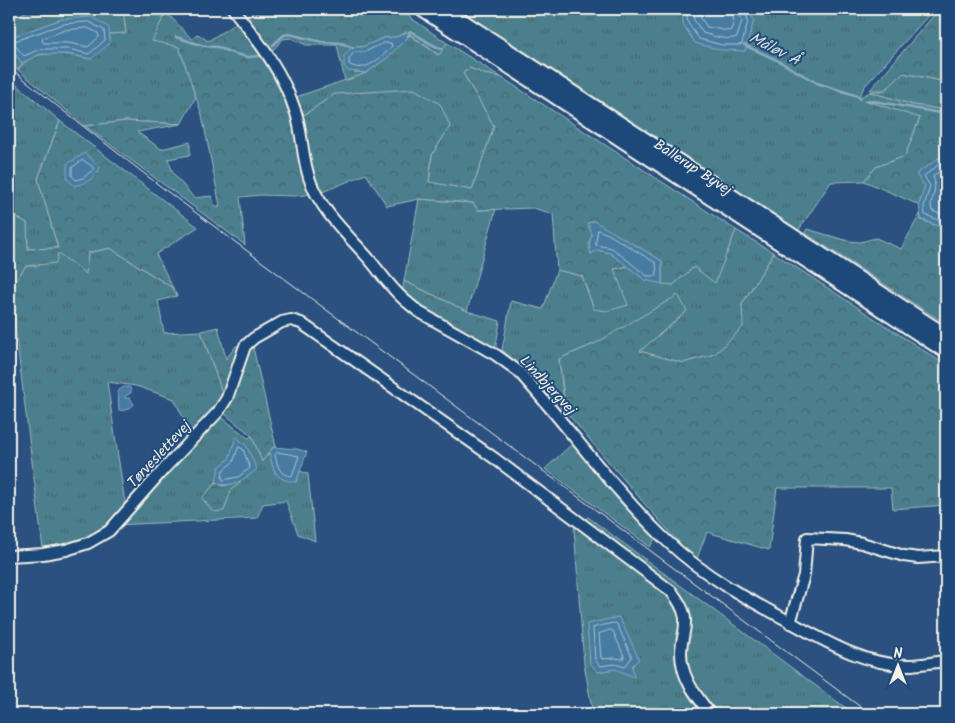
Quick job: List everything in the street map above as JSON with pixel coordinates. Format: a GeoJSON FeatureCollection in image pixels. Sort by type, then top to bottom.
{"type":"FeatureCollection","features":[{"type":"Feature","properties":{"kind":"main road","name":"Ballerup Byvej"},"geometry":{"type":"LineString","coordinates":[[422,9],[946,351]]}},
{"type":"Feature","properties":{"kind":"main road","name":"Ballerup Byvej"},"geometry":{"type":"LineString","coordinates":[[443,9],[946,336]]}},
{"type":"Feature","properties":{"kind":"street","name":"Lindbjergvej"},"geometry":{"type":"LineString","coordinates":[[233,9],[267,52],[284,79],[297,114],[306,169],[317,196],[401,297],[419,312],[496,355],[518,371],[640,514],[669,544],[702,570],[726,585],[790,623],[839,649],[892,664],[911,665],[946,661]]}},
{"type":"Feature","properties":{"kind":"street","name":"Tørveslettevej"},"geometry":{"type":"LineString","coordinates":[[9,556],[43,554],[66,550],[88,543],[109,531],[218,412],[227,398],[245,346],[254,338],[282,322],[291,320],[301,323],[433,415],[671,591],[685,612],[686,623],[681,653],[682,667],[688,682],[710,714]]}},
{"type":"Feature","properties":{"kind":"street"},"geometry":{"type":"LineString","coordinates":[[790,623],[804,575],[807,538],[846,540],[918,558],[946,556]]}},
{"type":"Feature","properties":{"kind":"green space"},"geometry":{"type":"Polygon","coordinates":[[[30,9],[113,9],[123,11],[126,33],[109,34],[62,19],[9,38],[9,21],[30,9]]]}},
{"type":"Feature","properties":{"kind":"green space"},"geometry":{"type":"Polygon","coordinates":[[[122,9],[168,9],[157,32],[179,46],[196,97],[181,124],[126,121],[85,126],[18,70],[33,57],[42,55],[62,54],[91,59],[109,34],[126,32],[122,9]]]}},
{"type":"Feature","properties":{"kind":"green space"},"geometry":{"type":"Polygon","coordinates":[[[270,9],[398,9],[447,43],[439,55],[407,32],[396,37],[384,38],[362,47],[352,47],[348,52],[354,72],[366,73],[345,81],[337,45],[306,45],[291,38],[283,39],[271,52],[286,74],[304,115],[335,94],[414,89],[440,104],[450,126],[432,155],[429,182],[472,190],[494,126],[463,73],[470,68],[484,74],[501,77],[736,230],[715,283],[694,267],[673,285],[662,284],[662,261],[637,246],[588,223],[592,235],[589,244],[591,254],[597,250],[610,253],[629,266],[614,269],[628,305],[607,311],[594,309],[582,276],[557,270],[553,214],[533,208],[478,210],[473,203],[419,199],[387,206],[366,174],[320,193],[296,196],[260,195],[240,197],[245,245],[85,126],[126,121],[181,124],[137,132],[161,149],[190,142],[190,155],[168,159],[173,173],[194,198],[212,196],[214,206],[220,206],[202,115],[179,47],[152,41],[166,12],[192,39],[198,34],[208,41],[249,15],[270,9]]]}},
{"type":"Feature","properties":{"kind":"green space"},"geometry":{"type":"Polygon","coordinates":[[[459,9],[934,9],[865,86],[858,98],[920,117],[905,156],[876,167],[864,181],[831,182],[798,231],[459,9]]]}},
{"type":"Feature","properties":{"kind":"green space"},"geometry":{"type":"Polygon","coordinates":[[[939,9],[946,9],[946,82],[904,73],[885,90],[870,90],[939,9]]]}},
{"type":"Feature","properties":{"kind":"green space"},"geometry":{"type":"Polygon","coordinates":[[[410,35],[438,55],[447,43],[501,77],[484,74],[470,68],[463,73],[494,126],[472,190],[429,183],[432,155],[450,126],[335,94],[304,115],[296,97],[366,73],[388,57],[410,35]]]}},
{"type":"Feature","properties":{"kind":"green space"},"geometry":{"type":"Polygon","coordinates":[[[9,46],[22,63],[18,70],[9,62],[9,46]]]}},
{"type":"Feature","properties":{"kind":"green space"},"geometry":{"type":"Polygon","coordinates":[[[903,73],[946,82],[946,110],[913,105],[870,92],[885,90],[903,73]]]}},
{"type":"Feature","properties":{"kind":"green space"},"geometry":{"type":"Polygon","coordinates":[[[9,78],[60,121],[38,179],[58,248],[28,249],[27,223],[9,213],[9,78]]]}},
{"type":"Feature","properties":{"kind":"green space"},"geometry":{"type":"Polygon","coordinates":[[[870,92],[913,105],[946,110],[945,154],[916,174],[925,186],[919,205],[864,181],[876,167],[905,156],[920,118],[858,98],[870,92]]]}},
{"type":"Feature","properties":{"kind":"green space"},"geometry":{"type":"Polygon","coordinates":[[[60,121],[198,227],[156,254],[173,288],[110,248],[88,253],[86,274],[58,253],[56,263],[26,266],[17,279],[9,280],[9,213],[27,223],[28,249],[58,248],[38,179],[60,121]]]}},
{"type":"Feature","properties":{"kind":"green space"},"geometry":{"type":"Polygon","coordinates":[[[419,199],[473,203],[478,210],[496,209],[467,311],[404,281],[419,199]]]}},
{"type":"Feature","properties":{"kind":"green space"},"geometry":{"type":"Polygon","coordinates":[[[920,214],[921,220],[946,229],[946,324],[805,233],[807,229],[848,241],[860,242],[876,238],[901,249],[920,214]]]}},
{"type":"Feature","properties":{"kind":"green space"},"geometry":{"type":"Polygon","coordinates":[[[736,230],[774,253],[742,304],[744,327],[715,354],[683,363],[639,351],[686,311],[596,343],[559,359],[565,412],[523,368],[502,350],[511,301],[543,309],[557,270],[582,276],[594,309],[614,269],[629,266],[645,280],[673,285],[694,267],[715,282],[736,230]]]}},
{"type":"Feature","properties":{"kind":"green space"},"geometry":{"type":"Polygon","coordinates":[[[110,248],[173,288],[177,296],[158,301],[164,333],[201,331],[222,392],[216,411],[191,433],[174,399],[136,386],[107,382],[125,503],[110,522],[80,541],[43,549],[9,280],[17,279],[26,266],[38,266],[57,253],[87,253],[110,248]]]}},
{"type":"Feature","properties":{"kind":"green space"},"geometry":{"type":"Polygon","coordinates":[[[774,253],[946,365],[946,505],[893,509],[891,488],[777,488],[769,550],[707,532],[696,561],[566,412],[559,359],[596,343],[678,295],[687,311],[640,351],[683,363],[715,354],[743,327],[742,304],[774,253]]]}},
{"type":"Feature","properties":{"kind":"green space"},"geometry":{"type":"Polygon","coordinates":[[[404,281],[467,311],[500,321],[495,351],[419,310],[402,295],[404,281]]]}},
{"type":"Feature","properties":{"kind":"green space"},"geometry":{"type":"Polygon","coordinates":[[[218,327],[226,359],[236,346],[252,343],[276,447],[273,447],[262,462],[252,436],[221,411],[229,398],[222,392],[201,331],[218,327]]]}},
{"type":"Feature","properties":{"kind":"green space"},"geometry":{"type":"Polygon","coordinates":[[[219,415],[248,438],[252,436],[262,461],[269,452],[275,473],[296,482],[300,471],[308,474],[315,541],[298,534],[286,501],[263,504],[257,518],[116,525],[219,415]]]}},
{"type":"Feature","properties":{"kind":"green space"},"geometry":{"type":"Polygon","coordinates":[[[573,443],[656,537],[650,547],[545,469],[573,443]]]}},
{"type":"Feature","properties":{"kind":"green space"},"geometry":{"type":"Polygon","coordinates":[[[216,482],[222,486],[241,482],[231,490],[224,511],[213,512],[202,498],[216,482]]]}},
{"type":"Feature","properties":{"kind":"green space"},"geometry":{"type":"Polygon","coordinates":[[[588,517],[854,714],[593,714],[584,664],[574,528],[588,517]]]}},
{"type":"Feature","properties":{"kind":"green space"},"geometry":{"type":"Polygon","coordinates":[[[256,708],[273,709],[278,714],[253,714],[256,708]]]}},
{"type":"Feature","properties":{"kind":"water"},"geometry":{"type":"Polygon","coordinates":[[[682,9],[749,9],[754,20],[745,51],[721,50],[695,43],[683,24],[682,9]]]}},
{"type":"Feature","properties":{"kind":"water"},"geometry":{"type":"Polygon","coordinates":[[[91,17],[109,27],[110,43],[91,59],[68,54],[40,54],[22,63],[9,46],[9,38],[62,19],[91,17]]]}},
{"type":"Feature","properties":{"kind":"water"},"geometry":{"type":"Polygon","coordinates":[[[407,32],[410,35],[388,57],[366,73],[348,71],[344,66],[344,56],[352,47],[362,47],[384,38],[396,37],[407,32]]]}},
{"type":"Feature","properties":{"kind":"water"},"geometry":{"type":"Polygon","coordinates":[[[946,141],[946,229],[921,219],[919,205],[925,186],[916,174],[945,154],[946,141]]]}},
{"type":"Feature","properties":{"kind":"water"},"geometry":{"type":"Polygon","coordinates":[[[85,153],[100,167],[90,180],[75,186],[67,179],[67,164],[85,153]]]}},
{"type":"Feature","properties":{"kind":"water"},"geometry":{"type":"Polygon","coordinates":[[[594,221],[662,261],[662,284],[645,280],[610,253],[597,250],[591,254],[589,244],[592,235],[588,223],[594,221]]]}},
{"type":"Feature","properties":{"kind":"water"},"geometry":{"type":"Polygon","coordinates":[[[124,387],[131,389],[131,393],[125,396],[125,398],[130,398],[134,404],[127,409],[119,410],[118,391],[124,387]]]}},
{"type":"Feature","properties":{"kind":"water"},"geometry":{"type":"Polygon","coordinates":[[[236,437],[246,445],[257,469],[232,484],[227,485],[216,482],[219,467],[229,459],[236,437]]]}},
{"type":"Feature","properties":{"kind":"water"},"geometry":{"type":"Polygon","coordinates":[[[274,447],[307,452],[296,482],[283,479],[276,473],[269,452],[274,447]]]}},
{"type":"Feature","properties":{"kind":"water"},"geometry":{"type":"Polygon","coordinates":[[[619,617],[639,659],[632,666],[634,677],[615,669],[598,672],[590,663],[587,624],[619,617]]]}},
{"type":"Feature","properties":{"kind":"waterway","name":"Måløv Å"},"geometry":{"type":"LineString","coordinates":[[481,10],[505,9]]}},
{"type":"Feature","properties":{"kind":"waterway","name":"Måløv Å"},"geometry":{"type":"LineString","coordinates":[[408,36],[410,31],[442,49]]}},
{"type":"Feature","properties":{"kind":"waterway","name":"Måløv Å"},"geometry":{"type":"LineString","coordinates":[[273,45],[284,35],[289,34],[322,42],[341,43],[353,48]]}},
{"type":"Feature","properties":{"kind":"waterway","name":"Måløv Å"},"geometry":{"type":"LineString","coordinates":[[176,37],[248,57],[259,56]]}},
{"type":"Feature","properties":{"kind":"waterway","name":"Måløv Å"},"geometry":{"type":"LineString","coordinates":[[744,45],[775,59],[817,83],[858,96]]}},
{"type":"Feature","properties":{"kind":"waterway","name":"Måløv Å"},"geometry":{"type":"LineString","coordinates":[[868,100],[946,114]]}},
{"type":"Feature","properties":{"kind":"tram line"},"geometry":{"type":"LineString","coordinates":[[9,67],[168,192],[870,714]]}}]}
